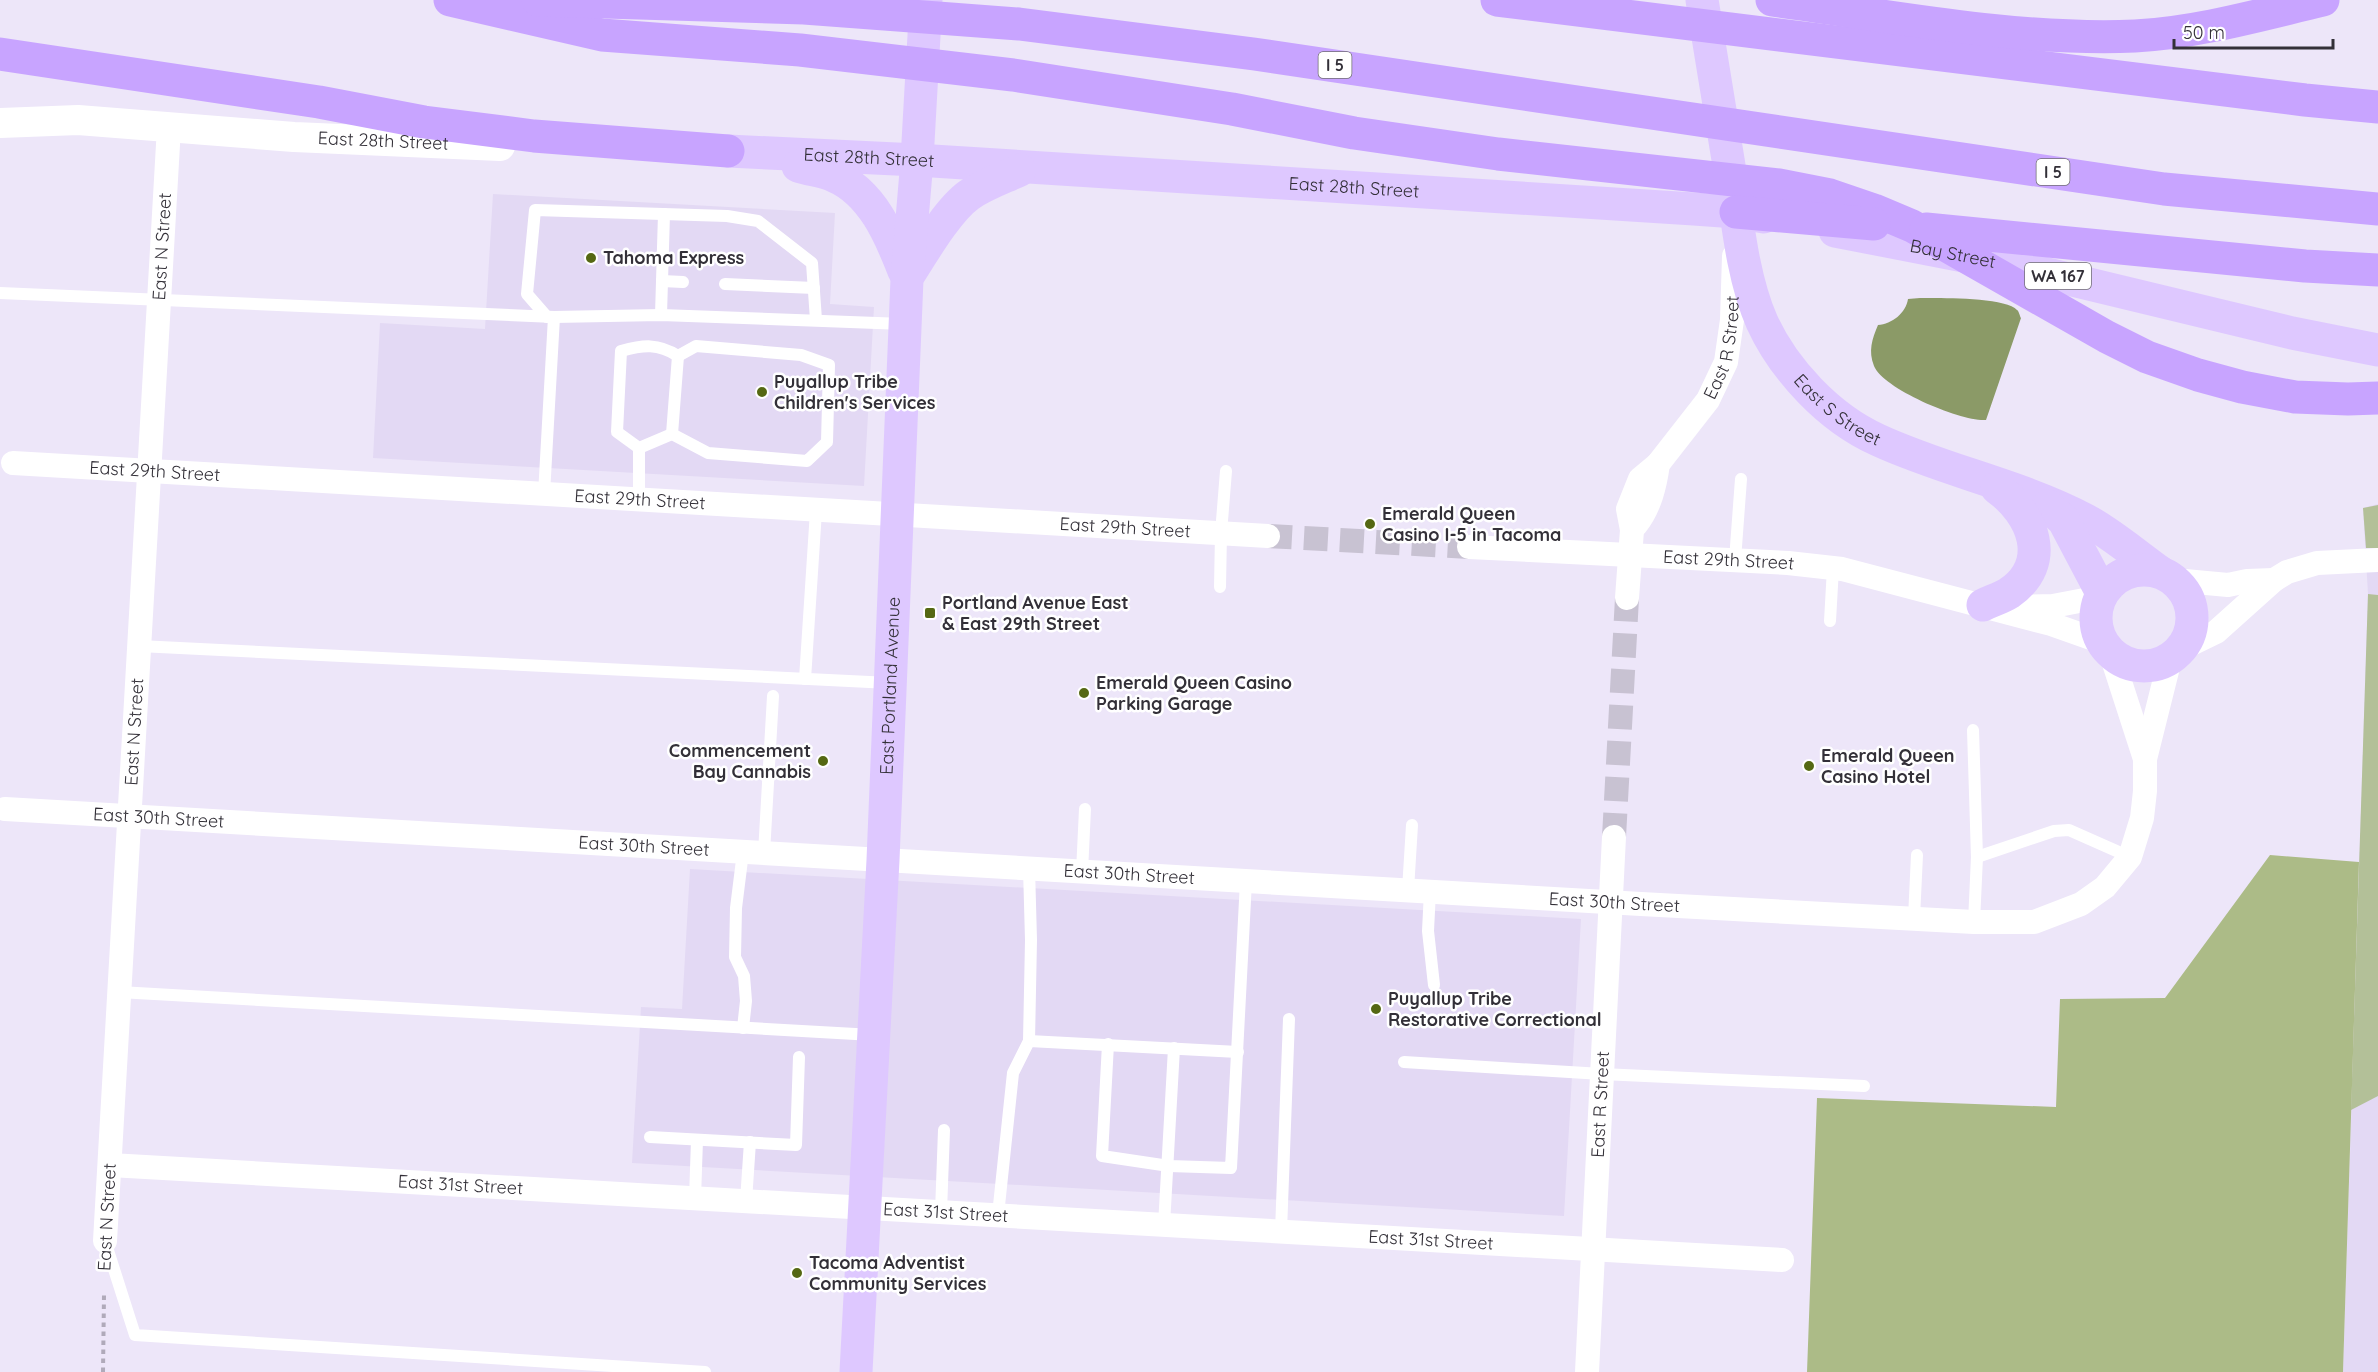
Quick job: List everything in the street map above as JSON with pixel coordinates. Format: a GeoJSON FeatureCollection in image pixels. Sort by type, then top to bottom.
{"type":"FeatureCollection","features":[{"type":"Feature","properties":{"kind":"highway"},"geometry":{"type":"LineString","coordinates":[[450,0],[602,35],[800,50],[1013,75],[1232,110],[1376,137],[1497,154],[1779,185],[1830,195],[1912,226],[2107,337],[2147,357],[2198,375],[2242,387],[2295,397],[2378,398]]}},
{"type":"Feature","properties":{"kind":"highway","name":"I 5"},"geometry":{"type":"LineString","coordinates":[[538,0],[804,8],[1019,24],[1266,55],[2164,189],[2378,209]]}},
{"type":"Feature","properties":{"kind":"highway"},"geometry":{"type":"LineString","coordinates":[[1497,0],[2305,100],[2378,107]]}},
{"type":"Feature","properties":{"kind":"highway"},"geometry":{"type":"LineString","coordinates":[[1772,0],[2024,34],[2096,36],[2168,33],[2323,0]]}},
{"type":"Feature","properties":{"kind":"highway"},"geometry":{"type":"LineString","coordinates":[[0,54],[319,102],[424,122],[534,136],[729,151]]}},
{"type":"Feature","properties":{"kind":"highway"},"geometry":{"type":"LineString","coordinates":[[1736,212],[2142,248],[2305,266],[2378,270]]}},
{"type":"Feature","properties":{"kind":"main road","name":"East Portland Avenue"},"geometry":{"type":"LineString","coordinates":[[856,1372],[867,1208],[899,516],[904,324],[918,160],[926,0]]}},
{"type":"Feature","properties":{"kind":"main road"},"geometry":{"type":"LineString","coordinates":[[1702,0],[1736,212]]}},
{"type":"Feature","properties":{"kind":"main road","name":"East 28th Street"},"geometry":{"type":"LineString","coordinates":[[729,151],[918,160],[1736,212]]}},
{"type":"Feature","properties":{"kind":"main road"},"geometry":{"type":"LineString","coordinates":[[766,153],[834,176],[858,191],[888,229],[907,279]]}},
{"type":"Feature","properties":{"kind":"main road"},"geometry":{"type":"LineString","coordinates":[[907,279],[935,233],[967,196],[984,185],[1028,168]]}},
{"type":"Feature","properties":{"kind":"main road","name":"Bay Street"},"geometry":{"type":"LineString","coordinates":[[1736,212],[2010,265],[2292,333],[2378,350]]}},
{"type":"Feature","properties":{"kind":"main road","name":"East S Street"},"geometry":{"type":"LineString","coordinates":[[1736,212],[1745,264],[1762,321],[1784,358],[1812,393],[1840,417],[1875,439],[1908,453],[1983,478],[2086,520],[2167,576]]}},
{"type":"Feature","properties":{"kind":"main road"},"geometry":{"type":"LineString","coordinates":[[1983,478],[2009,496],[2025,516],[2034,546],[2031,567],[2023,579],[2008,594],[1983,605]]}},
{"type":"Feature","properties":{"kind":"main road","name":"East S Street"},"geometry":{"type":"LineString","coordinates":[[2045,502],[2064,521],[2101,595]]}},
{"type":"Feature","properties":{"kind":"main road"},"geometry":{"type":"LineString","coordinates":[[2146,569],[2167,576],[2184,591],[2191,605],[2193,620],[2189,636],[2175,654],[2155,665],[2140,666],[2125,663],[2107,648],[2096,628],[2095,612],[2101,595],[2118,576],[2132,571],[2146,569]]}},
{"type":"Feature","properties":{"kind":"street","name":"East 28th Street"},"geometry":{"type":"LineString","coordinates":[[0,123],[78,120],[294,136],[543,148],[729,151]]}},
{"type":"Feature","properties":{"kind":"street","name":"East N Street"},"geometry":{"type":"LineString","coordinates":[[105,1240],[169,127]]}},
{"type":"Feature","properties":{"kind":"street","name":"East R Street"},"geometry":{"type":"LineString","coordinates":[[1627,598],[1632,530],[1643,516],[1655,486],[1658,464],[1708,400],[1726,362],[1732,321],[1736,212]]}},
{"type":"Feature","properties":{"kind":"street","name":"East 29th Street"},"geometry":{"type":"LineString","coordinates":[[14,463],[1268,536]]}},
{"type":"Feature","properties":{"kind":"street","name":"East 29th Street"},"geometry":{"type":"LineString","coordinates":[[1469,547],[1734,560],[1833,568],[1884,579],[1946,598],[1983,605],[2051,624],[2107,648]]}},
{"type":"Feature","properties":{"kind":"street"},"geometry":{"type":"LineString","coordinates":[[2175,654],[2216,632],[2274,580],[2287,572],[2317,563],[2378,560]]}},
{"type":"Feature","properties":{"kind":"street"},"geometry":{"type":"LineString","coordinates":[[2167,576],[2228,585],[2247,581],[2274,580]]}},
{"type":"Feature","properties":{"kind":"street","name":"East 29th Street"},"geometry":{"type":"LineString","coordinates":[[1983,605],[2022,608],[2053,606],[2101,595]]}},
{"type":"Feature","properties":{"kind":"street","name":"East 30th Street"},"geometry":{"type":"LineString","coordinates":[[2107,648],[2145,759]]}},
{"type":"Feature","properties":{"kind":"street","name":"East 30th Street"},"geometry":{"type":"LineString","coordinates":[[5,809],[1610,902],[1974,922],[2034,922],[2081,904],[2105,886],[2130,856],[2142,818],[2145,759],[2175,654]]}},
{"type":"Feature","properties":{"kind":"street","name":"East R Street"},"geometry":{"type":"LineString","coordinates":[[1587,1372],[1614,837]]}},
{"type":"Feature","properties":{"kind":"street","name":"East 31st Street"},"geometry":{"type":"LineString","coordinates":[[110,1165],[1782,1260]]}},
{"type":"Feature","properties":{"kind":"lane"},"geometry":{"type":"LineString","coordinates":[[544,494],[550,317],[528,294],[535,210],[727,216],[758,221],[812,263],[816,320]]}},
{"type":"Feature","properties":{"kind":"lane"},"geometry":{"type":"LineString","coordinates":[[661,315],[664,214]]}},
{"type":"Feature","properties":{"kind":"lane"},"geometry":{"type":"LineString","coordinates":[[662,281],[683,282]]}},
{"type":"Feature","properties":{"kind":"lane"},"geometry":{"type":"LineString","coordinates":[[725,284],[814,288]]}},
{"type":"Feature","properties":{"kind":"lane"},"geometry":{"type":"LineString","coordinates":[[0,293],[550,317],[661,315],[904,324]]}},
{"type":"Feature","properties":{"kind":"lane"},"geometry":{"type":"LineString","coordinates":[[639,448],[617,432],[621,351],[640,346],[655,346],[667,349],[678,356]]}},
{"type":"Feature","properties":{"kind":"lane"},"geometry":{"type":"LineString","coordinates":[[672,434],[708,453],[807,461],[827,442],[829,364],[801,355],[696,346],[678,356]]}},
{"type":"Feature","properties":{"kind":"lane"},"geometry":{"type":"LineString","coordinates":[[672,434],[678,356]]}},
{"type":"Feature","properties":{"kind":"lane"},"geometry":{"type":"LineString","coordinates":[[639,448],[672,434]]}},
{"type":"Feature","properties":{"kind":"lane"},"geometry":{"type":"LineString","coordinates":[[639,448],[639,500]]}},
{"type":"Feature","properties":{"kind":"lane"},"geometry":{"type":"LineString","coordinates":[[1220,587],[1226,471]]}},
{"type":"Feature","properties":{"kind":"lane"},"geometry":{"type":"LineString","coordinates":[[1734,560],[1741,479]]}},
{"type":"Feature","properties":{"kind":"lane"},"geometry":{"type":"LineString","coordinates":[[805,679],[816,511]]}},
{"type":"Feature","properties":{"kind":"lane"},"geometry":{"type":"LineString","coordinates":[[1830,621],[1833,568]]}},
{"type":"Feature","properties":{"kind":"lane"},"geometry":{"type":"LineString","coordinates":[[139,646],[891,683]]}},
{"type":"Feature","properties":{"kind":"lane"},"geometry":{"type":"LineString","coordinates":[[743,1028],[746,1001],[744,976],[735,957],[736,908],[754,852],[773,696]]}},
{"type":"Feature","properties":{"kind":"lane"},"geometry":{"type":"LineString","coordinates":[[1973,730],[1977,857],[1974,922]]}},
{"type":"Feature","properties":{"kind":"lane"},"geometry":{"type":"LineString","coordinates":[[1082,872],[1085,809]]}},
{"type":"Feature","properties":{"kind":"lane"},"geometry":{"type":"LineString","coordinates":[[1412,825],[1419,891],[1428,931],[1434,985]]}},
{"type":"Feature","properties":{"kind":"lane"},"geometry":{"type":"LineString","coordinates":[[1977,857],[2054,831],[2069,830],[2130,856]]}},
{"type":"Feature","properties":{"kind":"lane"},"geometry":{"type":"LineString","coordinates":[[1914,918],[1917,855]]}},
{"type":"Feature","properties":{"kind":"lane"},"geometry":{"type":"LineString","coordinates":[[999,1215],[1013,1073],[1029,1041],[1031,940],[1029,868]]}},
{"type":"Feature","properties":{"kind":"lane"},"geometry":{"type":"LineString","coordinates":[[1108,1044],[1102,1156],[1168,1166],[1231,1168],[1239,1052],[1246,881]]}},
{"type":"Feature","properties":{"kind":"lane"},"geometry":{"type":"LineString","coordinates":[[119,992],[875,1035]]}},
{"type":"Feature","properties":{"kind":"lane"},"geometry":{"type":"LineString","coordinates":[[1281,1231],[1289,1019]]}},
{"type":"Feature","properties":{"kind":"lane"},"geometry":{"type":"LineString","coordinates":[[1029,1041],[1239,1052]]}},
{"type":"Feature","properties":{"kind":"lane"},"geometry":{"type":"LineString","coordinates":[[1164,1225],[1174,1048]]}},
{"type":"Feature","properties":{"kind":"lane"},"geometry":{"type":"LineString","coordinates":[[651,1137],[796,1145],[799,1057]]}},
{"type":"Feature","properties":{"kind":"lane"},"geometry":{"type":"LineString","coordinates":[[1404,1062],[1864,1086]]}},
{"type":"Feature","properties":{"kind":"lane"},"geometry":{"type":"LineString","coordinates":[[941,1212],[944,1130]]}},
{"type":"Feature","properties":{"kind":"lane"},"geometry":{"type":"LineString","coordinates":[[695,1198],[697,1140]]}},
{"type":"Feature","properties":{"kind":"lane"},"geometry":{"type":"LineString","coordinates":[[746,1201],[750,1142]]}},
{"type":"Feature","properties":{"kind":"lane"},"geometry":{"type":"LineString","coordinates":[[105,1240],[135,1335],[705,1372]]}},
{"type":"Feature","properties":{"kind":"path","name":"East N Street"},"geometry":{"type":"LineString","coordinates":[[102,1372],[104,1288]]}},
{"type":"Feature","properties":{"kind":"shaded area"},"geometry":{"type":"Polygon","coordinates":[[[493,194],[835,213],[830,304],[874,307],[864,486],[373,458],[380,323],[485,329],[493,194]]]}},
{"type":"Feature","properties":{"kind":"shaded area"},"geometry":{"type":"Polygon","coordinates":[[[1908,299],[1986,300],[2010,306],[2018,312],[2021,318],[1986,420],[1960,416],[1907,394],[1880,375],[1874,366],[1871,345],[1878,325],[1898,317],[1908,299]]]}},
{"type":"Feature","properties":{"kind":"shaded area"},"geometry":{"type":"Polygon","coordinates":[[[2378,504],[2378,1372],[2343,1372],[2368,594],[2363,508],[2378,504]]]}},
{"type":"Feature","properties":{"kind":"shaded area"},"geometry":{"type":"Polygon","coordinates":[[[2378,505],[2378,548],[2366,548],[2363,508],[2378,505]]]}},
{"type":"Feature","properties":{"kind":"shaded area"},"geometry":{"type":"Polygon","coordinates":[[[2368,594],[2378,595],[2378,1096],[2351,1110],[2368,594]]]}},
{"type":"Feature","properties":{"kind":"shaded area"},"geometry":{"type":"Polygon","coordinates":[[[2270,855],[2359,862],[2343,1372],[1807,1372],[1817,1098],[2056,1107],[2060,999],[2165,998],[2270,855]]]}},
{"type":"Feature","properties":{"kind":"shaded area"},"geometry":{"type":"Polygon","coordinates":[[[690,869],[1581,919],[1564,1216],[632,1163],[641,1007],[682,1009],[690,869]]]}},
{"type":"Feature","properties":{"kind":"tunnel"},"geometry":{"type":"LineString","coordinates":[[1268,536],[1469,547]]}},
{"type":"Feature","properties":{"kind":"tunnel"},"geometry":{"type":"LineString","coordinates":[[1614,837],[1627,598]]}},
{"type":"Feature","properties":{"kind":"place","name":"Tahoma Express"},"geometry":{"type":"Point","coordinates":[591,258]}},
{"type":"Feature","properties":{"kind":"place","name":"Puyallup Tribe Children's Services"},"geometry":{"type":"Point","coordinates":[762,392]}},
{"type":"Feature","properties":{"kind":"place","name":"Emerald Queen Casino I-5 in Tacoma"},"geometry":{"type":"Point","coordinates":[1370,524]}},
{"type":"Feature","properties":{"kind":"place","name":"Portland Avenue East & East 29th Street"},"geometry":{"type":"Point","coordinates":[930,613]}},
{"type":"Feature","properties":{"kind":"place","name":"Emerald Queen Casino Parking Garage"},"geometry":{"type":"Point","coordinates":[1084,693]}},
{"type":"Feature","properties":{"kind":"place","name":"Commencement Bay Cannabis"},"geometry":{"type":"Point","coordinates":[823,761]}},
{"type":"Feature","properties":{"kind":"place","name":"Emerald Queen Casino Hotel"},"geometry":{"type":"Point","coordinates":[1809,766]}},
{"type":"Feature","properties":{"kind":"place","name":"Puyallup Tribe Restorative Correctional"},"geometry":{"type":"Point","coordinates":[1376,1009]}},
{"type":"Feature","properties":{"kind":"place","name":"Tacoma Adventist Community Services"},"geometry":{"type":"Point","coordinates":[797,1273]}}]}
